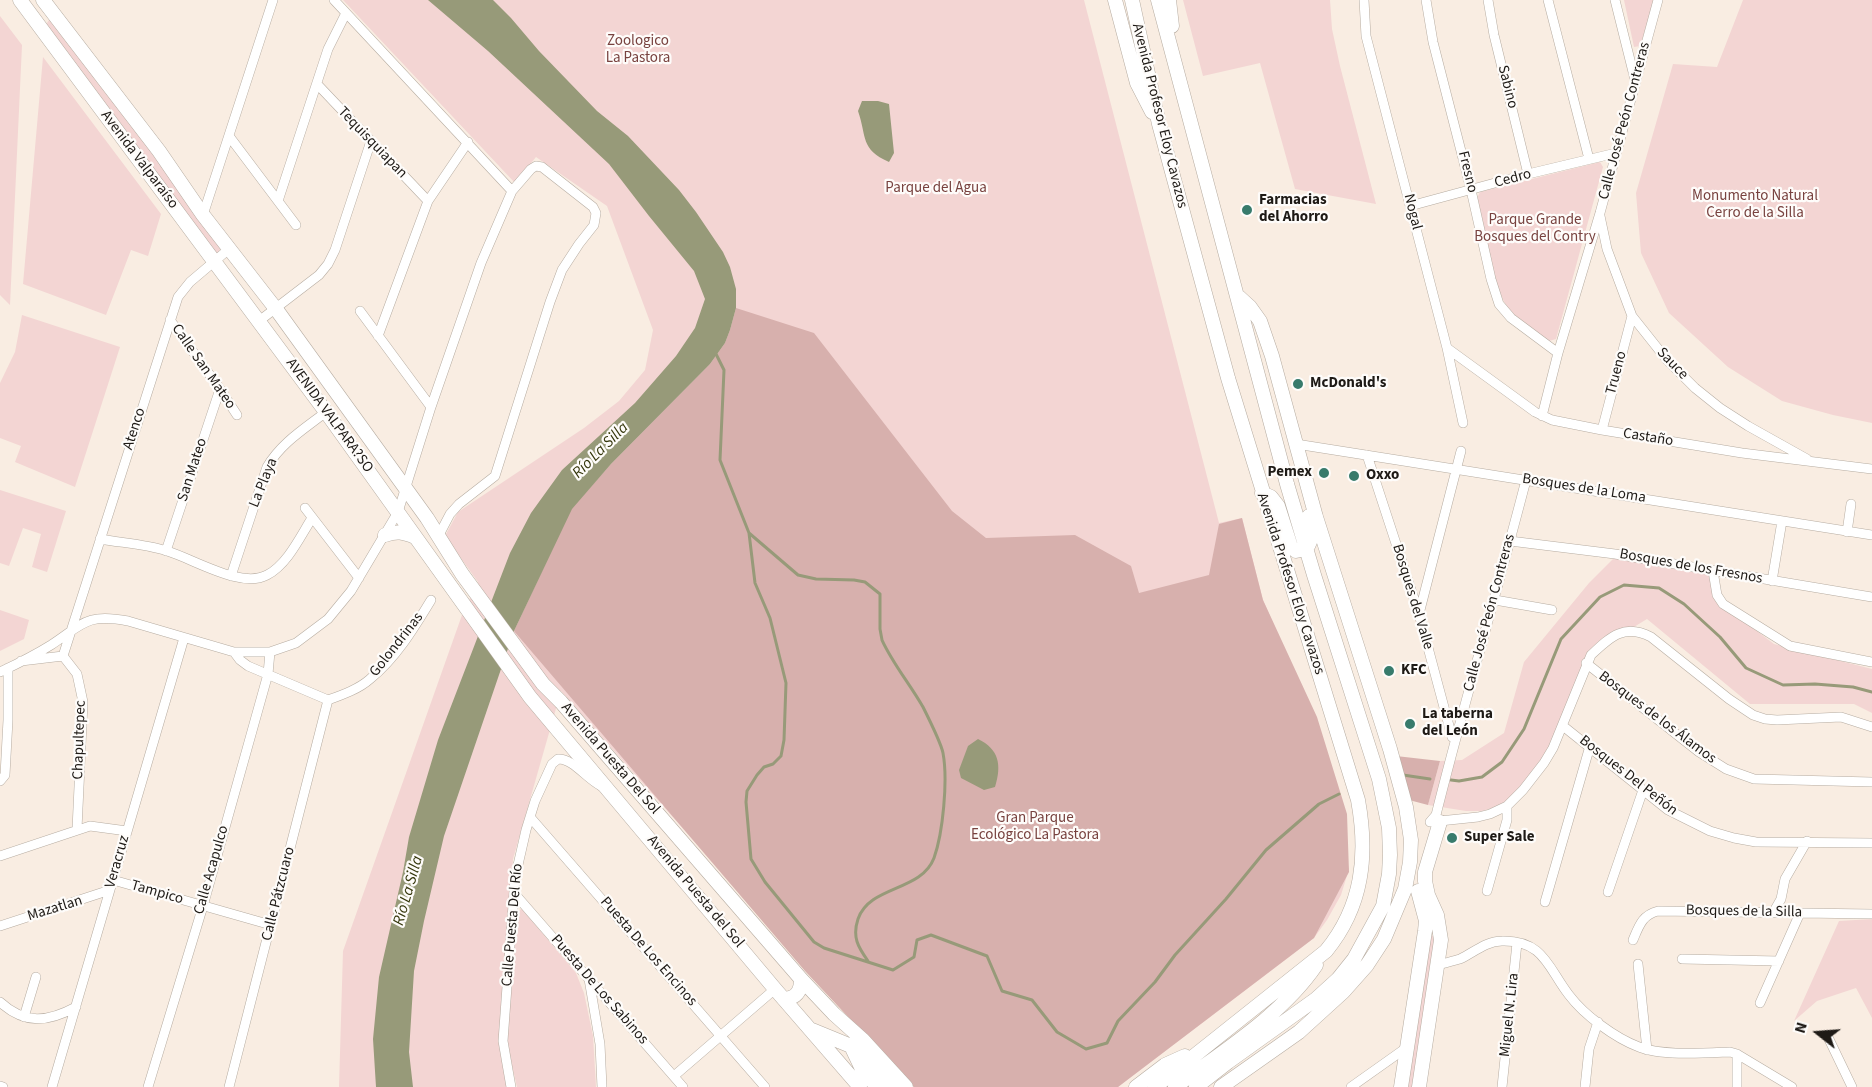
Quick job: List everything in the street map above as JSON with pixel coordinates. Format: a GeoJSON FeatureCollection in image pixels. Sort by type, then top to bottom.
{"type":"FeatureCollection","features":[{"type":"Feature","properties":{"kind":"main road","name":"Avenida Valparaíso"},"geometry":{"type":"LineString","coordinates":[[20,0],[259,321]]}},
{"type":"Feature","properties":{"kind":"main road","name":"Avenida Valparaíso"},"geometry":{"type":"LineString","coordinates":[[43,0],[276,309]]}},
{"type":"Feature","properties":{"kind":"main road"},"geometry":{"type":"LineString","coordinates":[[1115,0],[1141,93],[1159,124]]}},
{"type":"Feature","properties":{"kind":"main road","name":"Avenida Profesor Eloy Cavazos"},"geometry":{"type":"LineString","coordinates":[[1132,0],[1159,124],[1228,378],[1358,800],[1362,824],[1363,855],[1357,891],[1342,928],[1326,951],[1155,1087]]}},
{"type":"Feature","properties":{"kind":"main road"},"geometry":{"type":"LineString","coordinates":[[1158,0],[1170,43]]}},
{"type":"Feature","properties":{"kind":"main road","name":"Avenida Profesor Eloy Cavazos"},"geometry":{"type":"LineString","coordinates":[[1169,0],[1173,21],[1170,43],[1287,484],[1369,749],[1389,828],[1389,874],[1383,906],[1354,959],[1338,980],[1316,999],[1196,1087]]}},
{"type":"Feature","properties":{"kind":"main road"},"geometry":{"type":"LineString","coordinates":[[1221,1087],[1299,1032],[1343,992],[1367,965],[1384,939],[1398,906],[1418,839],[1316,517],[1260,321],[1239,297]]}},
{"type":"Feature","properties":{"kind":"main road","name":"AVENIDA VALPARA?SO"},"geometry":{"type":"LineString","coordinates":[[276,309],[406,489]]}},
{"type":"Feature","properties":{"kind":"main road","name":"AVENIDA VALPARA?SO"},"geometry":{"type":"LineString","coordinates":[[259,321],[398,512]]}},
{"type":"Feature","properties":{"kind":"main road"},"geometry":{"type":"LineString","coordinates":[[1262,493],[1271,497],[1278,506],[1291,547],[1299,551],[1306,549],[1311,540],[1312,529],[1299,482],[1300,459]]}},
{"type":"Feature","properties":{"kind":"main road","name":"Avenida Puesta Del Sol"},"geometry":{"type":"LineString","coordinates":[[406,489],[439,535],[462,574],[543,684],[834,1014]]}},
{"type":"Feature","properties":{"kind":"main road"},"geometry":{"type":"LineString","coordinates":[[398,512],[415,537]]}},
{"type":"Feature","properties":{"kind":"main road"},"geometry":{"type":"LineString","coordinates":[[385,535],[402,532],[415,537]]}},
{"type":"Feature","properties":{"kind":"main road","name":"Avenida Puesta del Sol"},"geometry":{"type":"LineString","coordinates":[[415,537],[530,697],[860,1087]]}},
{"type":"Feature","properties":{"kind":"main road"},"geometry":{"type":"LineString","coordinates":[[1369,749],[1380,716]]}},
{"type":"Feature","properties":{"kind":"main road","name":"Calle José Peón Contreras"},"geometry":{"type":"LineString","coordinates":[[1401,1087],[1426,921],[1417,888],[1418,839],[1435,820]]}},
{"type":"Feature","properties":{"kind":"main road","name":"Calle José Peón Contreras"},"geometry":{"type":"LineString","coordinates":[[1419,1087],[1438,965],[1440,931],[1425,881],[1435,820]]}},
{"type":"Feature","properties":{"kind":"main road"},"geometry":{"type":"LineString","coordinates":[[1398,906],[1411,900],[1422,905]]}},
{"type":"Feature","properties":{"kind":"main road"},"geometry":{"type":"LineString","coordinates":[[1425,931],[1440,931]]}},
{"type":"Feature","properties":{"kind":"main road"},"geometry":{"type":"LineString","coordinates":[[753,962],[758,953],[765,948],[773,947]]}},
{"type":"Feature","properties":{"kind":"main road"},"geometry":{"type":"LineString","coordinates":[[1175,1087],[1267,1017],[1299,987],[1326,951]]}},
{"type":"Feature","properties":{"kind":"main road"},"geometry":{"type":"LineString","coordinates":[[780,994],[790,999],[796,996],[800,990],[801,979]]}},
{"type":"Feature","properties":{"kind":"main road"},"geometry":{"type":"LineString","coordinates":[[834,1014],[862,1070],[877,1087]]}},
{"type":"Feature","properties":{"kind":"main road"},"geometry":{"type":"LineString","coordinates":[[834,1014],[863,1040],[906,1087]]}},
{"type":"Feature","properties":{"kind":"main road"},"geometry":{"type":"LineString","coordinates":[[809,1029],[851,1046],[865,1056],[891,1087]]}},
{"type":"Feature","properties":{"kind":"main road"},"geometry":{"type":"LineString","coordinates":[[1228,1062],[1289,1034],[1299,1032]]}},
{"type":"Feature","properties":{"kind":"main road"},"geometry":{"type":"LineString","coordinates":[[1137,1087],[1166,1065],[1207,1045]]}},
{"type":"Feature","properties":{"kind":"street"},"geometry":{"type":"LineString","coordinates":[[203,215],[273,0]]}},
{"type":"Feature","properties":{"kind":"street"},"geometry":{"type":"LineString","coordinates":[[334,0],[512,191]]}},
{"type":"Feature","properties":{"kind":"street","name":"Nogal"},"geometry":{"type":"LineString","coordinates":[[1364,0],[1366,36],[1447,348],[1464,423]]}},
{"type":"Feature","properties":{"kind":"street","name":"Fresno"},"geometry":{"type":"LineString","coordinates":[[1426,0],[1433,42],[1499,304],[1511,318],[1558,353]]}},
{"type":"Feature","properties":{"kind":"street","name":"Sabino"},"geometry":{"type":"LineString","coordinates":[[1488,0],[1494,35],[1528,174]]}},
{"type":"Feature","properties":{"kind":"street"},"geometry":{"type":"LineString","coordinates":[[1548,0],[1589,159]]}},
{"type":"Feature","properties":{"kind":"street"},"geometry":{"type":"LineString","coordinates":[[1615,0],[1635,83]]}},
{"type":"Feature","properties":{"kind":"street","name":"Calle José Peón Contreras"},"geometry":{"type":"LineString","coordinates":[[1542,416],[1658,0]]}},
{"type":"Feature","properties":{"kind":"street"},"geometry":{"type":"LineString","coordinates":[[278,201],[328,49],[345,13]]}},
{"type":"Feature","properties":{"kind":"street","name":"Tequisquiapan"},"geometry":{"type":"LineString","coordinates":[[317,84],[428,201]]}},
{"type":"Feature","properties":{"kind":"street"},"geometry":{"type":"LineString","coordinates":[[228,136],[296,225]]}},
{"type":"Feature","properties":{"kind":"street"},"geometry":{"type":"LineString","coordinates":[[259,321],[320,274],[328,264],[371,141]]}},
{"type":"Feature","properties":{"kind":"street"},"geometry":{"type":"LineString","coordinates":[[378,336],[428,201],[468,142]]}},
{"type":"Feature","properties":{"kind":"street","name":"Cedro"},"geometry":{"type":"LineString","coordinates":[[1410,206],[1616,153]]}},
{"type":"Feature","properties":{"kind":"street"},"geometry":{"type":"LineString","coordinates":[[0,781],[5,775],[8,720],[4,670],[51,645],[87,621],[112,618],[234,652],[270,652],[296,643],[328,619],[341,605],[398,512],[431,407],[481,263],[512,191],[531,169],[536,166],[542,167],[593,207],[596,213],[594,225],[562,270],[495,476],[459,504],[450,514],[439,535]]}},
{"type":"Feature","properties":{"kind":"street","name":"Sauce"},"geometry":{"type":"LineString","coordinates":[[1600,213],[1608,249],[1632,316],[1667,360],[1720,408],[1811,462]]}},
{"type":"Feature","properties":{"kind":"street","name":"Atenco"},"geometry":{"type":"LineString","coordinates":[[72,629],[178,297],[190,282],[229,249]]}},
{"type":"Feature","properties":{"kind":"street"},"geometry":{"type":"LineString","coordinates":[[360,311],[431,407]]}},
{"type":"Feature","properties":{"kind":"street","name":"Trueno"},"geometry":{"type":"LineString","coordinates":[[1602,430],[1632,316]]}},
{"type":"Feature","properties":{"kind":"street","name":"Calle San Mateo"},"geometry":{"type":"LineString","coordinates":[[170,320],[237,415]]}},
{"type":"Feature","properties":{"kind":"street","name":"Castaño"},"geometry":{"type":"LineString","coordinates":[[1447,348],[1542,416],[1552,420],[1742,453],[1872,470]]}},
{"type":"Feature","properties":{"kind":"street","name":"San Mateo"},"geometry":{"type":"LineString","coordinates":[[166,551],[220,389]]}},
{"type":"Feature","properties":{"kind":"street","name":"La Playa"},"geometry":{"type":"LineString","coordinates":[[231,576],[267,467],[282,446],[326,412]]}},
{"type":"Feature","properties":{"kind":"street","name":"Bosques de la Loma"},"geometry":{"type":"LineString","coordinates":[[1296,444],[1872,535]]}},
{"type":"Feature","properties":{"kind":"street"},"geometry":{"type":"LineString","coordinates":[[1419,614],[1461,451]]}},
{"type":"Feature","properties":{"kind":"street","name":"Bosques del Valle"},"geometry":{"type":"LineString","coordinates":[[1367,454],[1419,614],[1452,737],[1455,739]]}},
{"type":"Feature","properties":{"kind":"street","name":"Calle José Peón Contreras"},"geometry":{"type":"LineString","coordinates":[[1435,820],[1526,480]]}},
{"type":"Feature","properties":{"kind":"street"},"geometry":{"type":"LineString","coordinates":[[1847,531],[1851,504]]}},
{"type":"Feature","properties":{"kind":"street"},"geometry":{"type":"LineString","coordinates":[[305,508],[359,578]]}},
{"type":"Feature","properties":{"kind":"street"},"geometry":{"type":"LineString","coordinates":[[100,539],[166,551],[231,576],[258,579],[273,572],[285,559],[312,518]]}},
{"type":"Feature","properties":{"kind":"street"},"geometry":{"type":"LineString","coordinates":[[1772,581],[1782,521]]}},
{"type":"Feature","properties":{"kind":"street","name":"Bosques de los Fresnos"},"geometry":{"type":"LineString","coordinates":[[1510,540],[1615,554],[1872,597]]}},
{"type":"Feature","properties":{"kind":"street"},"geometry":{"type":"LineString","coordinates":[[1713,571],[1717,595],[1723,604],[1784,643],[1872,662]]}},
{"type":"Feature","properties":{"kind":"street","name":"Golondrinas"},"geometry":{"type":"LineString","coordinates":[[328,700],[343,695],[369,680],[393,656],[431,600]]}},
{"type":"Feature","properties":{"kind":"street"},"geometry":{"type":"LineString","coordinates":[[1495,600],[1552,609]]}},
{"type":"Feature","properties":{"kind":"street"},"geometry":{"type":"LineString","coordinates":[[21,661],[63,656],[72,629]]}},
{"type":"Feature","properties":{"kind":"street"},"geometry":{"type":"LineString","coordinates":[[1435,820],[1478,817],[1508,806],[1544,764],[1563,726],[1591,655],[1616,634],[1634,630],[1651,637],[1729,699],[1753,715],[1777,720],[1841,717],[1872,726]]}},
{"type":"Feature","properties":{"kind":"street","name":"Veracruz"},"geometry":{"type":"LineString","coordinates":[[52,1087],[184,638]]}},
{"type":"Feature","properties":{"kind":"street"},"geometry":{"type":"LineString","coordinates":[[234,652],[244,663],[328,700]]}},
{"type":"Feature","properties":{"kind":"street","name":"Calle Acapulco"},"geometry":{"type":"LineString","coordinates":[[148,1087],[203,906],[268,674],[270,652]]}},
{"type":"Feature","properties":{"kind":"street","name":"Chapultepec"},"geometry":{"type":"LineString","coordinates":[[63,656],[77,674],[83,702],[77,829]]}},
{"type":"Feature","properties":{"kind":"street","name":"Bosques de los Álamos"},"geometry":{"type":"LineString","coordinates":[[1586,663],[1699,752],[1739,775],[1767,780],[1872,782]]}},
{"type":"Feature","properties":{"kind":"street","name":"Calle Pátzcuaro"},"geometry":{"type":"LineString","coordinates":[[229,1087],[328,700]]}},
{"type":"Feature","properties":{"kind":"street","name":"Bosques Del Peñón"},"geometry":{"type":"LineString","coordinates":[[1563,726],[1668,810],[1710,831],[1756,842],[1872,843]]}},
{"type":"Feature","properties":{"kind":"street"},"geometry":{"type":"LineString","coordinates":[[1545,902],[1590,746]]}},
{"type":"Feature","properties":{"kind":"street","name":"Calle Puesta Del Río"},"geometry":{"type":"LineString","coordinates":[[511,1087],[503,1041],[514,893],[530,817],[545,778],[552,764],[558,759],[567,760],[591,781],[608,790]]}},
{"type":"Feature","properties":{"kind":"street"},"geometry":{"type":"LineString","coordinates":[[1608,892],[1643,790]]}},
{"type":"Feature","properties":{"kind":"street"},"geometry":{"type":"LineString","coordinates":[[1487,891],[1507,820],[1508,806]]}},
{"type":"Feature","properties":{"kind":"street","name":"Puesta De Los Encinos"},"geometry":{"type":"LineString","coordinates":[[530,817],[765,1087]]}},
{"type":"Feature","properties":{"kind":"street"},"geometry":{"type":"LineString","coordinates":[[0,856],[90,826],[127,831]]}},
{"type":"Feature","properties":{"kind":"street"},"geometry":{"type":"LineString","coordinates":[[1773,913],[1781,899],[1785,879],[1807,841]]}},
{"type":"Feature","properties":{"kind":"street","name":"Tampico"},"geometry":{"type":"LineString","coordinates":[[113,880],[271,925]]}},
{"type":"Feature","properties":{"kind":"street","name":"Mazatlan"},"geometry":{"type":"LineString","coordinates":[[1,927],[110,890]]}},
{"type":"Feature","properties":{"kind":"street","name":"Puesta De Los Sabinos"},"geometry":{"type":"LineString","coordinates":[[514,893],[683,1087]]}},
{"type":"Feature","properties":{"kind":"street","name":"Bosques de la Silla"},"geometry":{"type":"LineString","coordinates":[[1633,940],[1644,917],[1658,911],[1872,914]]}},
{"type":"Feature","properties":{"kind":"street"},"geometry":{"type":"LineString","coordinates":[[1760,1003],[1800,913]]}},
{"type":"Feature","properties":{"kind":"street"},"geometry":{"type":"LineString","coordinates":[[1438,965],[1459,959],[1492,942],[1506,941],[1532,948],[1544,956],[1569,995],[1580,1007],[1625,1040],[1647,1050],[1659,1052],[1730,1052],[1792,1087]]}},
{"type":"Feature","properties":{"kind":"street","name":"Miguel N. Lira"},"geometry":{"type":"LineString","coordinates":[[1502,1087],[1517,943]]}},
{"type":"Feature","properties":{"kind":"street"},"geometry":{"type":"LineString","coordinates":[[1682,960],[1779,962]]}},
{"type":"Feature","properties":{"kind":"street"},"geometry":{"type":"LineString","coordinates":[[1638,964],[1647,1050]]}},
{"type":"Feature","properties":{"kind":"street"},"geometry":{"type":"LineString","coordinates":[[24,1017],[36,977]]}},
{"type":"Feature","properties":{"kind":"street"},"geometry":{"type":"LineString","coordinates":[[589,979],[604,1085]]}},
{"type":"Feature","properties":{"kind":"street"},"geometry":{"type":"LineString","coordinates":[[674,1076],[721,1036],[780,994]]}},
{"type":"Feature","properties":{"kind":"street"},"geometry":{"type":"LineString","coordinates":[[0,1002],[13,1012],[37,1020],[50,1018],[76,1007]]}},
{"type":"Feature","properties":{"kind":"street"},"geometry":{"type":"LineString","coordinates":[[1585,1087],[1589,1049],[1598,1022]]}},
{"type":"Feature","properties":{"kind":"street"},"geometry":{"type":"LineString","coordinates":[[1827,1035],[1852,1087]]}},
{"type":"Feature","properties":{"kind":"street"},"geometry":{"type":"LineString","coordinates":[[1351,1087],[1406,1048]]}},
{"type":"Feature","properties":{"kind":"street"},"geometry":{"type":"LineString","coordinates":[[1737,1054],[1737,1087]]}},
{"type":"Feature","properties":{"kind":"green space","name":"Gran Parque Ecológico La Pastora"},"geometry":{"type":"Polygon","coordinates":[[[343,0],[1084,0],[1219,523],[1242,518],[1263,600],[1312,712],[1349,869],[1341,895],[1314,938],[1118,1087],[801,962],[561,691],[513,859],[502,1045],[510,1087],[339,1087],[343,951],[462,615],[478,582],[445,536],[458,512],[584,428],[619,401],[645,370],[653,330],[607,206],[536,157],[515,183],[343,0]]]}},
{"type":"Feature","properties":{"kind":"green space"},"geometry":{"type":"Polygon","coordinates":[[[1183,0],[1330,0],[1332,29],[1340,66],[1376,204],[1295,189],[1260,63],[1203,76],[1183,0]]]}},
{"type":"Feature","properties":{"kind":"green space"},"geometry":{"type":"Polygon","coordinates":[[[1624,0],[1653,0],[1640,46],[1634,47],[1624,0]]]}},
{"type":"Feature","properties":{"kind":"green space","name":"Monumento Natural Cerro de la Silla"},"geometry":{"type":"Polygon","coordinates":[[[1743,0],[1872,0],[1872,423],[1782,401],[1728,367],[1669,313],[1641,253],[1636,193],[1673,64],[1717,67],[1743,0]]]}},
{"type":"Feature","properties":{"kind":"green space"},"geometry":{"type":"Polygon","coordinates":[[[0,16],[22,45],[10,305],[0,295],[0,16]]]}},
{"type":"Feature","properties":{"kind":"green space"},"geometry":{"type":"Polygon","coordinates":[[[49,20],[54,20],[221,247],[217,254],[46,31],[49,20]]]}},
{"type":"Feature","properties":{"kind":"green space"},"geometry":{"type":"Polygon","coordinates":[[[43,57],[161,214],[148,256],[131,250],[106,315],[23,284],[43,57]]]}},
{"type":"Feature","properties":{"kind":"green space","name":"Parque Grande Bosques del Contry"},"geometry":{"type":"Polygon","coordinates":[[[1600,162],[1603,167],[1556,339],[1549,341],[1514,316],[1507,307],[1490,262],[1476,200],[1480,192],[1600,162]]]}},
{"type":"Feature","properties":{"kind":"green space","name":"Gran Parque Ecológico La Pastora"},"geometry":{"type":"Polygon","coordinates":[[[736,308],[814,333],[952,511],[986,538],[1075,535],[1131,566],[1139,593],[1209,575],[1219,524],[1242,518],[1263,600],[1317,717],[1347,814],[1349,872],[1314,938],[1118,1087],[914,1087],[805,971],[514,631],[571,509],[611,464],[710,364],[725,343],[736,308]]]}},
{"type":"Feature","properties":{"kind":"green space"},"geometry":{"type":"Polygon","coordinates":[[[22,315],[120,347],[75,487],[15,462],[21,446],[0,438],[0,383],[15,352],[22,315]]]}},
{"type":"Feature","properties":{"kind":"green space"},"geometry":{"type":"Polygon","coordinates":[[[0,490],[66,511],[47,572],[32,567],[41,534],[23,528],[9,566],[0,563],[0,490]]]}},
{"type":"Feature","properties":{"kind":"green space"},"geometry":{"type":"Polygon","coordinates":[[[1615,557],[1711,572],[1720,603],[1774,644],[1872,669],[1872,713],[1854,704],[1750,704],[1647,619],[1588,655],[1543,762],[1506,804],[1482,811],[1428,805],[1440,761],[1462,760],[1504,733],[1524,662],[1589,583],[1615,557]]]}},
{"type":"Feature","properties":{"kind":"green space"},"geometry":{"type":"Polygon","coordinates":[[[0,610],[29,620],[24,639],[0,651],[0,610]]]}},
{"type":"Feature","properties":{"kind":"green space"},"geometry":{"type":"Polygon","coordinates":[[[1396,756],[1440,761],[1428,805],[1409,800],[1396,756]]]}},
{"type":"Feature","properties":{"kind":"green space"},"geometry":{"type":"Polygon","coordinates":[[[522,909],[576,973],[584,993],[593,1036],[596,1087],[517,1087],[507,1044],[517,911],[522,909]]]}},
{"type":"Feature","properties":{"kind":"green space"},"geometry":{"type":"Polygon","coordinates":[[[1872,919],[1872,1018],[1856,988],[1817,1001],[1794,1021],[1839,921],[1872,919]]]}},
{"type":"Feature","properties":{"kind":"green space"},"geometry":{"type":"Polygon","coordinates":[[[1430,935],[1435,937],[1414,1087],[1408,1087],[1430,935]]]}},
{"type":"Feature","properties":{"kind":"water","name":"Río La Silla"},"geometry":{"type":"Polygon","coordinates":[[[428,0],[493,0],[511,18],[539,51],[597,111],[628,136],[679,190],[723,252],[736,289],[736,308],[725,343],[710,364],[611,464],[572,509],[514,631],[444,836],[424,921],[414,971],[409,1052],[413,1087],[376,1087],[373,1039],[379,977],[409,837],[438,740],[510,553],[531,513],[562,470],[635,403],[676,356],[695,328],[705,299],[694,271],[609,164],[488,51],[428,0]]]}},
{"type":"Feature","properties":{"kind":"water"},"geometry":{"type":"Polygon","coordinates":[[[862,101],[889,104],[894,153],[889,162],[873,152],[866,141],[858,111],[862,101]]]}},
{"type":"Feature","properties":{"kind":"water"},"geometry":{"type":"Polygon","coordinates":[[[978,739],[994,753],[998,765],[995,787],[984,790],[961,778],[959,770],[968,746],[978,739]]]}},
{"type":"Feature","properties":{"kind":"waterway"},"geometry":{"type":"LineString","coordinates":[[716,354],[724,370],[720,460],[749,533],[755,583],[770,618],[786,683],[784,740],[781,756],[773,764],[764,767],[747,791],[751,859],[765,882],[814,942],[824,948],[893,970],[914,957],[917,940],[931,935],[987,956],[1002,991],[1032,1000],[1057,1032],[1086,1049],[1107,1043],[1118,1021],[1155,982],[1175,955],[1226,899],[1266,850],[1319,804],[1339,794]]}},
{"type":"Feature","properties":{"kind":"waterway"},"geometry":{"type":"LineString","coordinates":[[749,533],[798,575],[816,579],[865,582],[880,594],[882,640],[923,707],[942,749],[945,777],[944,806],[934,858],[918,877],[873,900],[864,908],[856,925],[856,937],[868,961]]}},
{"type":"Feature","properties":{"kind":"waterway"},"geometry":{"type":"LineString","coordinates":[[1451,780],[1482,777],[1502,762],[1524,729],[1561,639],[1600,597],[1624,585],[1659,588],[1684,604],[1720,637],[1746,668],[1783,685],[1815,684],[1853,687],[1872,692]]}},
{"type":"Feature","properties":{"kind":"waterway"},"geometry":{"type":"LineString","coordinates":[[1403,775],[1430,779]]}},
{"type":"Feature","properties":{"kind":"place","name":"Farmacias del Ahorro"},"geometry":{"type":"Point","coordinates":[1247,210]}},
{"type":"Feature","properties":{"kind":"place","name":"McDonald's"},"geometry":{"type":"Point","coordinates":[1298,384]}},
{"type":"Feature","properties":{"kind":"place","name":"Pemex"},"geometry":{"type":"Point","coordinates":[1324,473]}},
{"type":"Feature","properties":{"kind":"place","name":"Oxxo"},"geometry":{"type":"Point","coordinates":[1354,476]}},
{"type":"Feature","properties":{"kind":"place","name":"KFC"},"geometry":{"type":"Point","coordinates":[1389,671]}},
{"type":"Feature","properties":{"kind":"place","name":"La taberna del León"},"geometry":{"type":"Point","coordinates":[1410,724]}},
{"type":"Feature","properties":{"kind":"place","name":"Super Sale"},"geometry":{"type":"Point","coordinates":[1452,838]}},
{"type":"Feature","properties":{"kind":"park label","name":"Zoologico La Pastora"},"geometry":{"type":"Point","coordinates":[638,50]}},
{"type":"Feature","properties":{"kind":"park label","name":"Parque del Agua"},"geometry":{"type":"Point","coordinates":[936,189]}}]}
